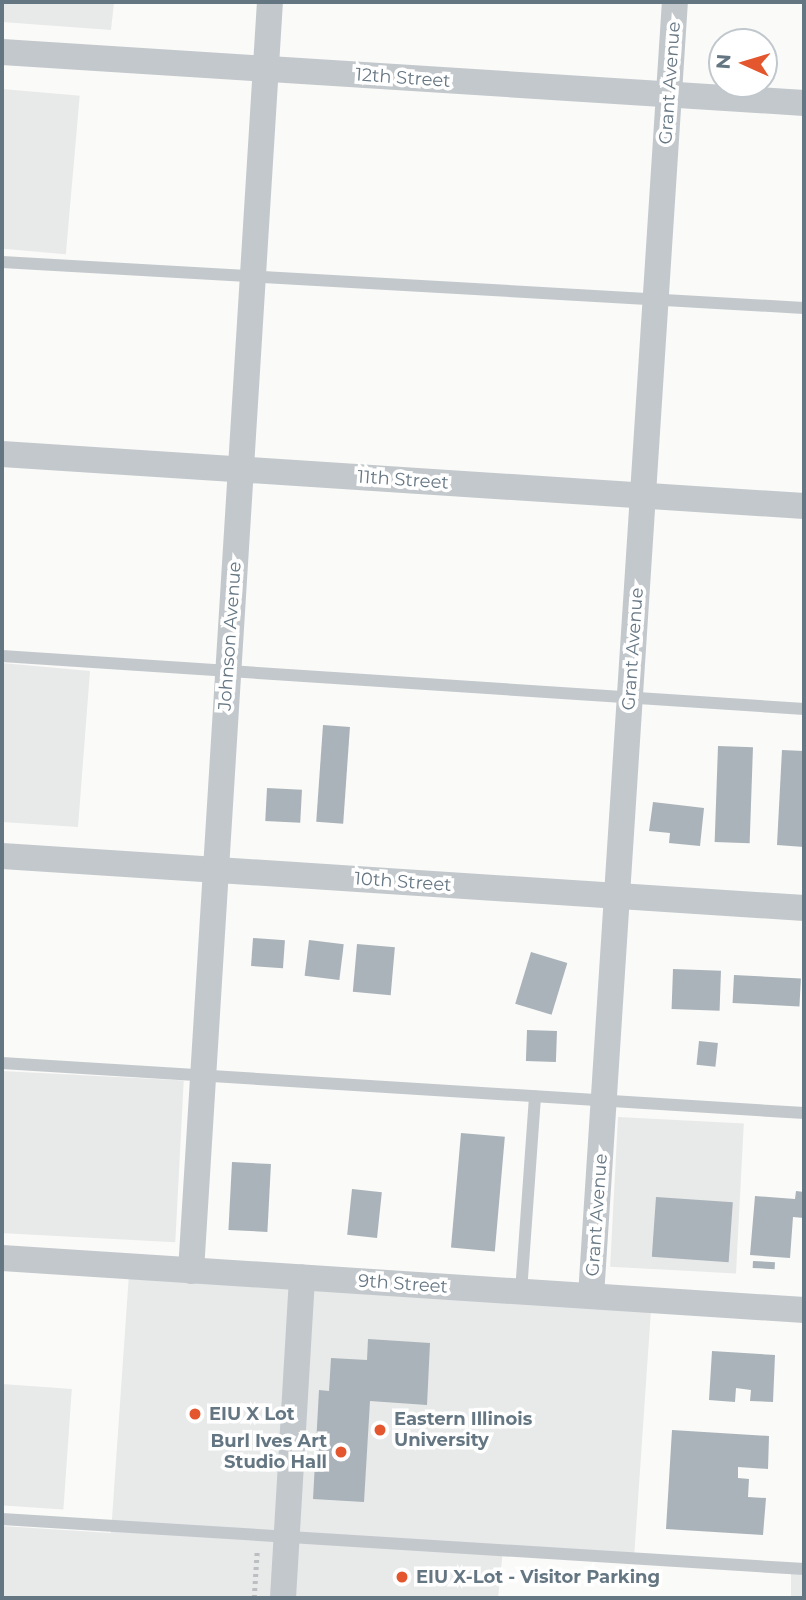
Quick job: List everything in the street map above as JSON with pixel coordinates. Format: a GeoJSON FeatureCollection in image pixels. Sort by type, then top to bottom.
{"type":"FeatureCollection","features":[{"type":"Feature","properties":{"kind":"street","name":"Johnson Avenue"},"geometry":{"type":"LineString","coordinates":[[191,1271],[270,2]]}},
{"type":"Feature","properties":{"kind":"street","name":"Grant Avenue"},"geometry":{"type":"LineString","coordinates":[[591,1296],[676,2]]}},
{"type":"Feature","properties":{"kind":"street","name":"12th Street"},"geometry":{"type":"LineString","coordinates":[[2,52],[804,103]]}},
{"type":"Feature","properties":{"kind":"street","name":"11th Street"},"geometry":{"type":"LineString","coordinates":[[2,454],[804,506]]}},
{"type":"Feature","properties":{"kind":"street","name":"10th Street"},"geometry":{"type":"LineString","coordinates":[[2,856],[804,908]]}},
{"type":"Feature","properties":{"kind":"street","name":"9th Street"},"geometry":{"type":"LineString","coordinates":[[2,1258],[804,1310]]}},
{"type":"Feature","properties":{"kind":"street"},"geometry":{"type":"LineString","coordinates":[[283,1598],[302,1278]]}},
{"type":"Feature","properties":{"kind":"lane"},"geometry":{"type":"LineString","coordinates":[[2,262],[253,273],[804,308]]}},
{"type":"Feature","properties":{"kind":"lane"},"geometry":{"type":"LineString","coordinates":[[2,656],[804,709]]}},
{"type":"Feature","properties":{"kind":"lane"},"geometry":{"type":"LineString","coordinates":[[2,1063],[804,1113]]}},
{"type":"Feature","properties":{"kind":"lane"},"geometry":{"type":"LineString","coordinates":[[521,1292],[535,1096]]}},
{"type":"Feature","properties":{"kind":"lane"},"geometry":{"type":"LineString","coordinates":[[2,1519],[804,1569]]}},
{"type":"Feature","properties":{"kind":"path"},"geometry":{"type":"LineString","coordinates":[[254,1598],[258,1534]]}},
{"type":"Feature","properties":{"kind":"shaded area"},"geometry":{"type":"Polygon","coordinates":[[[2,2],[114,2],[111,30],[2,22],[2,2]]]}},
{"type":"Feature","properties":{"kind":"shaded area"},"geometry":{"type":"Polygon","coordinates":[[[2,89],[80,96],[66,254],[2,249],[2,89]]]}},
{"type":"Feature","properties":{"kind":"shaded area"},"geometry":{"type":"Polygon","coordinates":[[[2,663],[90,671],[78,827],[2,822],[2,663]]]}},
{"type":"Feature","properties":{"kind":"shaded area"},"geometry":{"type":"Polygon","coordinates":[[[2,1071],[184,1081],[175,1242],[2,1233],[2,1071]]]}},
{"type":"Feature","properties":{"kind":"shaded area"},"geometry":{"type":"Polygon","coordinates":[[[618,1117],[744,1124],[736,1273],[610,1267],[618,1117]]]}},
{"type":"Feature","properties":{"kind":"shaded area","name":"Eastern Illinois University"},"geometry":{"type":"Polygon","coordinates":[[[129,1274],[651,1310],[634,1558],[503,1550],[498,1598],[2,1598],[2,1526],[111,1533],[129,1274]]]}},
{"type":"Feature","properties":{"kind":"shaded area"},"geometry":{"type":"Polygon","coordinates":[[[2,1384],[72,1389],[63,1510],[2,1505],[2,1384]]]}},
{"type":"Feature","properties":{"kind":"shaded area"},"geometry":{"type":"Polygon","coordinates":[[[791,1568],[804,1568],[804,1598],[791,1598],[791,1568]]]}},
{"type":"Feature","properties":{"kind":"building"},"geometry":{"type":"Polygon","coordinates":[[[323,725],[350,727],[343,824],[316,822],[323,725]]]}},
{"type":"Feature","properties":{"kind":"building"},"geometry":{"type":"Polygon","coordinates":[[[718,746],[753,747],[750,843],[715,842],[718,746]]]}},
{"type":"Feature","properties":{"kind":"building"},"geometry":{"type":"Polygon","coordinates":[[[782,750],[804,751],[804,847],[777,845],[782,750]]]}},
{"type":"Feature","properties":{"kind":"building"},"geometry":{"type":"Polygon","coordinates":[[[267,788],[302,790],[300,823],[265,821],[267,788]]]}},
{"type":"Feature","properties":{"kind":"building"},"geometry":{"type":"Polygon","coordinates":[[[653,802],[704,808],[700,846],[669,843],[670,833],[649,831],[653,802]]]}},
{"type":"Feature","properties":{"kind":"building"},"geometry":{"type":"Polygon","coordinates":[[[253,938],[285,940],[283,968],[251,966],[253,938]]]}},
{"type":"Feature","properties":{"kind":"building"},"geometry":{"type":"Polygon","coordinates":[[[309,940],[344,944],[339,980],[305,976],[309,940]]]}},
{"type":"Feature","properties":{"kind":"building"},"geometry":{"type":"Polygon","coordinates":[[[357,944],[395,947],[391,995],[353,992],[357,944]]]}},
{"type":"Feature","properties":{"kind":"building"},"geometry":{"type":"Polygon","coordinates":[[[531,952],[567,963],[552,1015],[515,1004],[531,952]]]}},
{"type":"Feature","properties":{"kind":"building"},"geometry":{"type":"Polygon","coordinates":[[[673,969],[721,971],[720,1011],[672,1009],[673,969]]]}},
{"type":"Feature","properties":{"kind":"building"},"geometry":{"type":"Polygon","coordinates":[[[734,975],[801,979],[799,1006],[733,1003],[734,975]]]}},
{"type":"Feature","properties":{"kind":"building"},"geometry":{"type":"Polygon","coordinates":[[[527,1030],[557,1031],[556,1062],[526,1061],[527,1030]]]}},
{"type":"Feature","properties":{"kind":"building"},"geometry":{"type":"Polygon","coordinates":[[[699,1041],[718,1043],[715,1067],[696,1065],[699,1041]]]}},
{"type":"Feature","properties":{"kind":"building"},"geometry":{"type":"Polygon","coordinates":[[[461,1133],[505,1137],[495,1251],[451,1248],[461,1133]]]}},
{"type":"Feature","properties":{"kind":"building"},"geometry":{"type":"Polygon","coordinates":[[[232,1162],[271,1164],[267,1232],[228,1230],[232,1162]]]}},
{"type":"Feature","properties":{"kind":"building"},"geometry":{"type":"Polygon","coordinates":[[[352,1189],[382,1192],[377,1238],[347,1235],[352,1189]]]}},
{"type":"Feature","properties":{"kind":"building"},"geometry":{"type":"Polygon","coordinates":[[[796,1191],[804,1192],[804,1218],[793,1217],[790,1258],[750,1255],[755,1196],[795,1199],[796,1191]]]}},
{"type":"Feature","properties":{"kind":"building"},"geometry":{"type":"Polygon","coordinates":[[[656,1197],[733,1202],[729,1262],[652,1257],[656,1197]]]}},
{"type":"Feature","properties":{"kind":"building"},"geometry":{"type":"Polygon","coordinates":[[[753,1261],[775,1262],[775,1269],[753,1268],[753,1261]]]}},
{"type":"Feature","properties":{"kind":"building","name":"Burl Ives Art Studio Hall"},"geometry":{"type":"Polygon","coordinates":[[[368,1339],[430,1343],[427,1405],[370,1401],[364,1502],[313,1499],[319,1390],[329,1391],[331,1358],[367,1360],[368,1339]]]}},
{"type":"Feature","properties":{"kind":"building"},"geometry":{"type":"Polygon","coordinates":[[[712,1351],[775,1355],[773,1402],[750,1401],[751,1390],[736,1388],[735,1402],[709,1400],[712,1351]]]}},
{"type":"Feature","properties":{"kind":"building"},"geometry":{"type":"Polygon","coordinates":[[[672,1430],[769,1436],[768,1469],[738,1467],[738,1478],[749,1479],[748,1497],[766,1498],[763,1535],[666,1529],[672,1430]]]}},
{"type":"Feature","properties":{"kind":"place","name":"EIU X Lot"},"geometry":{"type":"Point","coordinates":[195,1414]}},
{"type":"Feature","properties":{"kind":"place","name":"Eastern Illinois University"},"geometry":{"type":"Point","coordinates":[380,1430]}},
{"type":"Feature","properties":{"kind":"place","name":"Burl Ives Art Studio Hall"},"geometry":{"type":"Point","coordinates":[341,1452]}},
{"type":"Feature","properties":{"kind":"place","name":"EIU X-Lot - Visitor Parking"},"geometry":{"type":"Point","coordinates":[402,1577]}}]}
